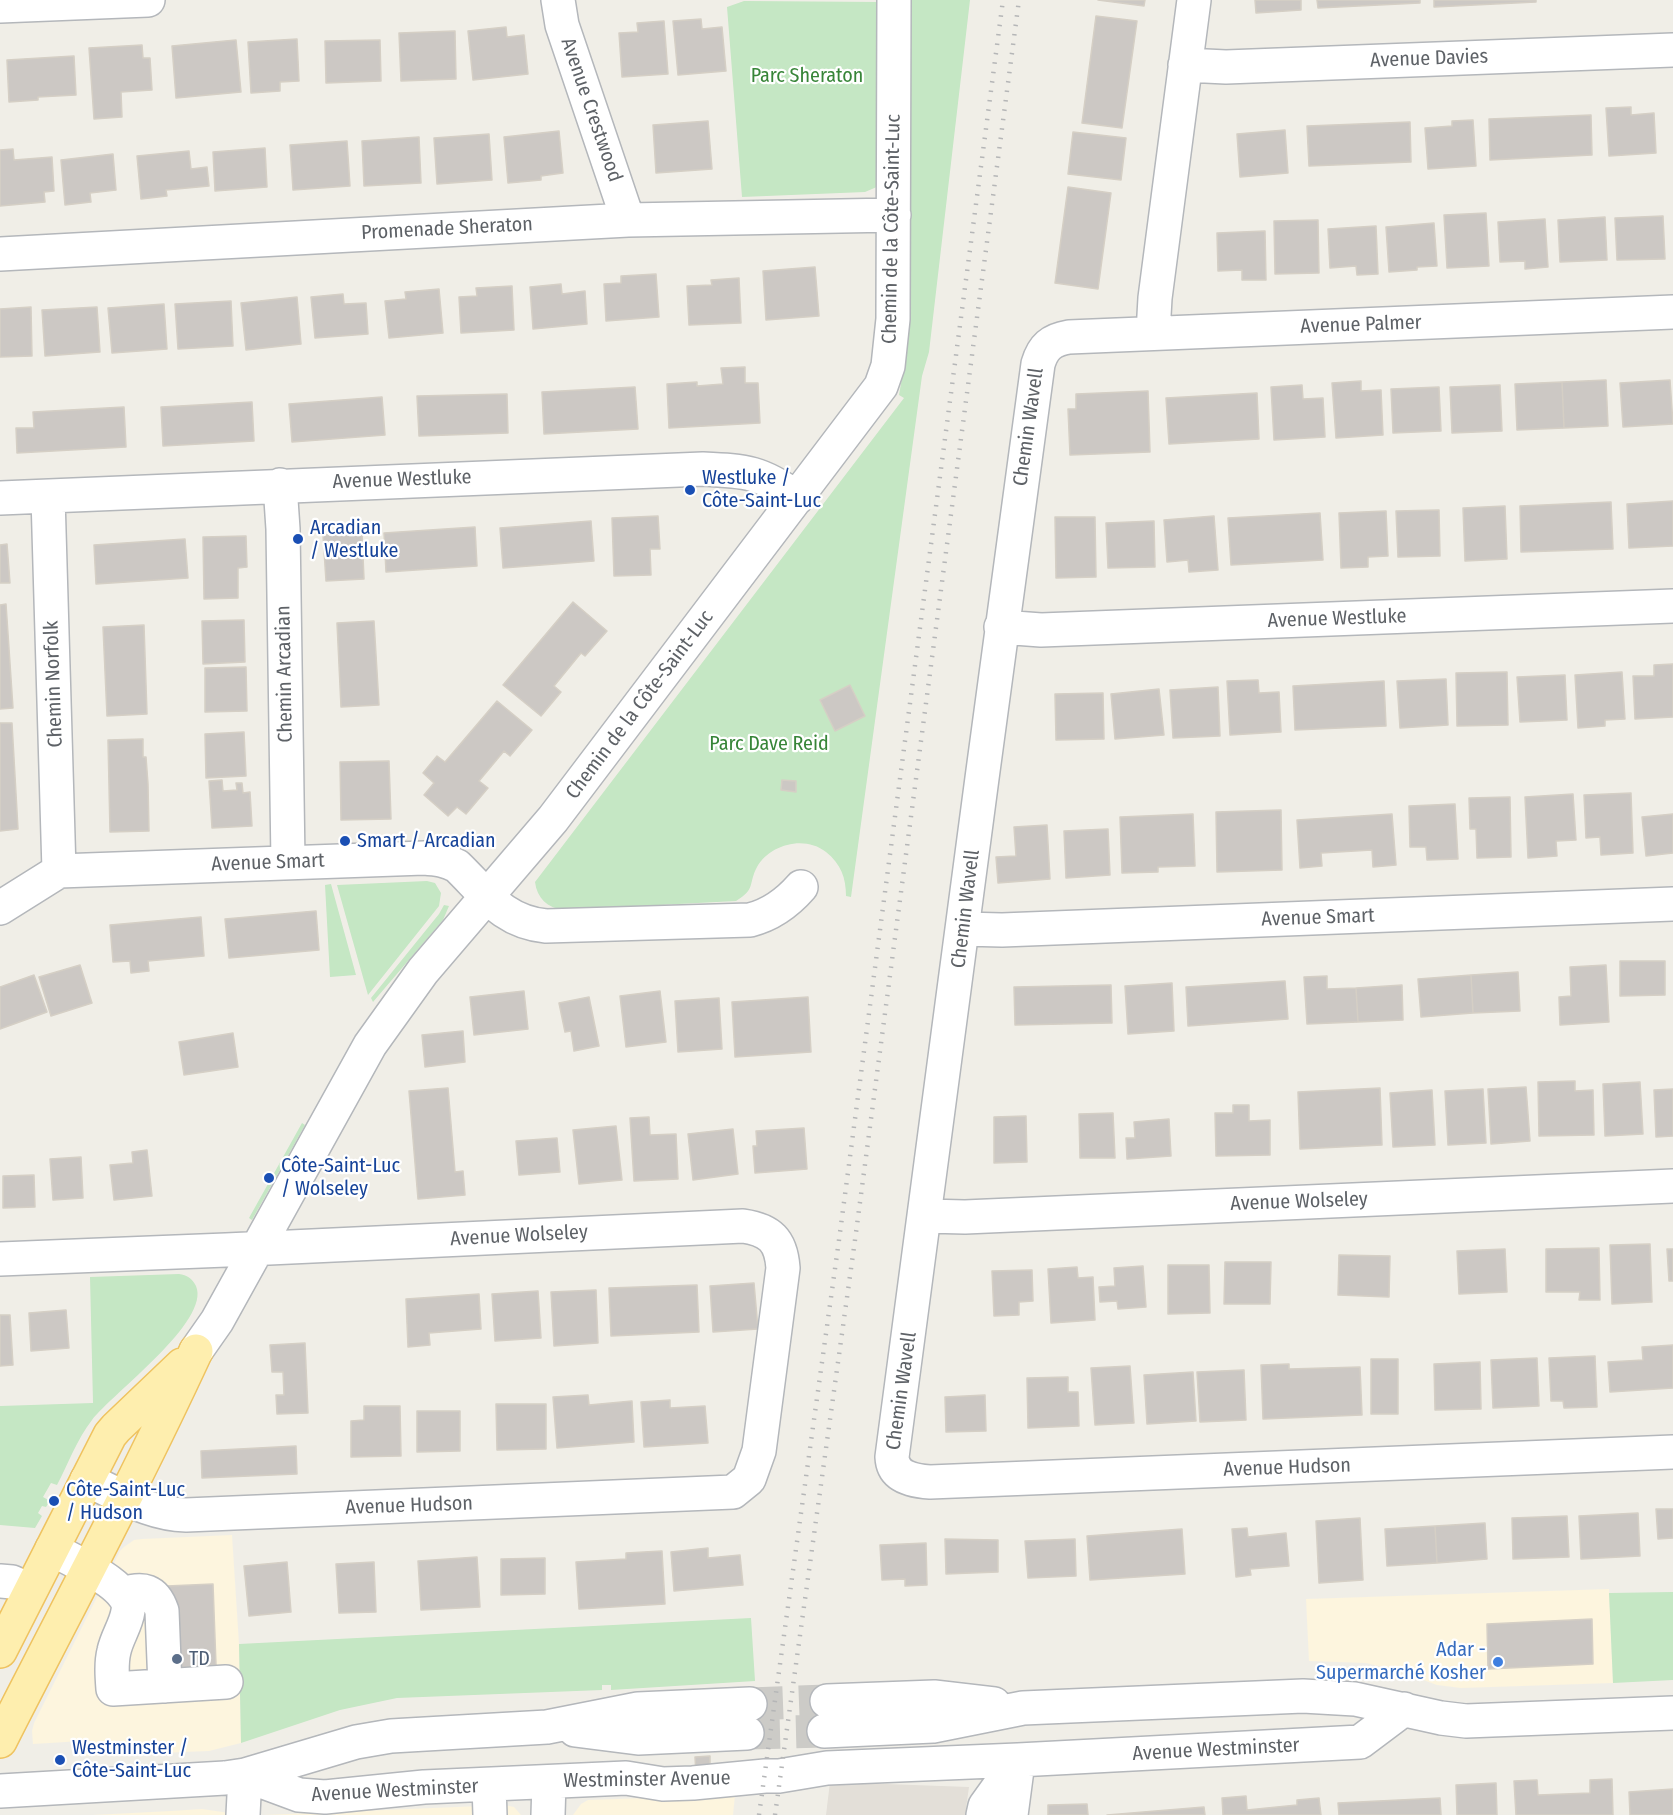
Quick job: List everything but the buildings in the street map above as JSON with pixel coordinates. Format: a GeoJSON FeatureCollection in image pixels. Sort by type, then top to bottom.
{"type":"FeatureCollection","features":[{"type":"Feature","properties":{"kind":"main road","name":"Chemin de la Côte-Saint-Luc"},"geometry":{"type":"LineString","coordinates":[[0,1651],[15,1585],[52,1549],[116,1428],[196,1351]]}},
{"type":"Feature","properties":{"kind":"main road","name":"Chemin de la Côte-Saint-Luc"},"geometry":{"type":"LineString","coordinates":[[0,1742],[87,1569],[126,1498],[196,1351]]}},
{"type":"Feature","properties":{"kind":"street"},"geometry":{"type":"LineString","coordinates":[[0,6],[148,0]]}},
{"type":"Feature","properties":{"kind":"street","name":"Avenue Crestwood"},"geometry":{"type":"LineString","coordinates":[[558,0],[562,25],[628,219]]}},
{"type":"Feature","properties":{"kind":"street","name":"Chemin de la Côte-Saint-Luc"},"geometry":{"type":"LineString","coordinates":[[196,1351],[217,1321],[384,1023],[423,971],[553,819],[872,399],[885,376],[893,319],[894,0]]}},
{"type":"Feature","properties":{"kind":"street"},"geometry":{"type":"LineString","coordinates":[[1153,333],[1155,298],[1194,0]]}},
{"type":"Feature","properties":{"kind":"street","name":"Avenue Davies"},"geometry":{"type":"LineString","coordinates":[[1185,65],[1226,67],[1673,50]]}},
{"type":"Feature","properties":{"kind":"street","name":"Promenade Sheraton"},"geometry":{"type":"LineString","coordinates":[[0,254],[628,219],[894,215]]}},
{"type":"Feature","properties":{"kind":"street","name":"Avenue Palmer"},"geometry":{"type":"LineString","coordinates":[[1050,343],[1069,337],[1673,312]]}},
{"type":"Feature","properties":{"kind":"street","name":"Chemin Wavell"},"geometry":{"type":"LineString","coordinates":[[902,1475],[894,1467],[892,1457],[926,1216],[1001,627],[1038,364],[1043,351],[1050,343]]}},
{"type":"Feature","properties":{"kind":"street","name":"Avenue Westluke"},"geometry":{"type":"LineString","coordinates":[[0,498],[703,469],[750,472],[781,487],[797,498]]}},
{"type":"Feature","properties":{"kind":"street","name":"Chemin Arcadian"},"geometry":{"type":"LineString","coordinates":[[280,485],[283,540],[288,862]]}},
{"type":"Feature","properties":{"kind":"street","name":"Chemin Norfolk"},"geometry":{"type":"LineString","coordinates":[[48,496],[59,871]]}},
{"type":"Feature","properties":{"kind":"street","name":"Avenue Westluke"},"geometry":{"type":"LineString","coordinates":[[1001,627],[1041,630],[1673,606]]}},
{"type":"Feature","properties":{"kind":"street","name":"Avenue Smart"},"geometry":{"type":"LineString","coordinates":[[0,908],[59,871],[288,862],[441,859],[457,866],[510,917],[546,926],[739,921],[759,918],[772,912],[801,887]]}},
{"type":"Feature","properties":{"kind":"street","name":"Avenue Smart"},"geometry":{"type":"LineString","coordinates":[[963,929],[1002,930],[1673,904]]}},
{"type":"Feature","properties":{"kind":"street","name":"Avenue Wolseley"},"geometry":{"type":"LineString","coordinates":[[926,1216],[1673,1186]]}},
{"type":"Feature","properties":{"kind":"street","name":"Avenue Wolseley"},"geometry":{"type":"LineString","coordinates":[[0,1258],[257,1249],[743,1226],[763,1231],[770,1235],[778,1245],[783,1257],[783,1268],[759,1451],[749,1479],[738,1490]]}},
{"type":"Feature","properties":{"kind":"street","name":"Avenue Hudson"},"geometry":{"type":"LineString","coordinates":[[902,1475],[919,1481],[972,1481],[1673,1452]]}},
{"type":"Feature","properties":{"kind":"street","name":"Avenue Hudson"},"geometry":{"type":"LineString","coordinates":[[87,1480],[160,1513],[186,1515],[719,1494],[738,1490]]}},
{"type":"Feature","properties":{"kind":"street"},"geometry":{"type":"LineString","coordinates":[[52,1549],[116,1585],[129,1605],[114,1652],[113,1689],[226,1682]]}},
{"type":"Feature","properties":{"kind":"street"},"geometry":{"type":"LineString","coordinates":[[123,1594],[143,1590],[150,1593],[159,1603],[162,1611],[165,1686]]}},
{"type":"Feature","properties":{"kind":"street"},"geometry":{"type":"LineString","coordinates":[[825,1716],[934,1697],[1023,1708],[1322,1696],[1354,1699],[1441,1718],[1466,1720],[1673,1713]]}},
{"type":"Feature","properties":{"kind":"street","name":"Avenue Westminster"},"geometry":{"type":"LineString","coordinates":[[744,1778],[779,1776],[827,1768],[1360,1742],[1404,1709]]}},
{"type":"Feature","properties":{"kind":"street","name":"Avenue Westminster"},"geometry":{"type":"LineString","coordinates":[[0,1791],[225,1778],[246,1775],[333,1748],[376,1738],[426,1732],[547,1727],[638,1738],[749,1719]]}},
{"type":"Feature","properties":{"kind":"street"},"geometry":{"type":"LineString","coordinates":[[983,1815],[985,1806],[1018,1760]]}},
{"type":"Feature","properties":{"kind":"street"},"geometry":{"type":"LineString","coordinates":[[1011,1815],[1018,1760]]}},
{"type":"Feature","properties":{"kind":"street"},"geometry":{"type":"LineString","coordinates":[[243,1815],[246,1775]]}},
{"type":"Feature","properties":{"kind":"street","name":"Avenue Westminster"},"geometry":{"type":"LineString","coordinates":[[246,1775],[310,1797],[363,1805],[424,1787],[490,1800],[549,1782]]}},
{"type":"Feature","properties":{"kind":"street","name":"Westminster Avenue"},"geometry":{"type":"LineString","coordinates":[[549,1782],[626,1778],[669,1784],[744,1778]]}},
{"type":"Feature","properties":{"kind":"street"},"geometry":{"type":"LineString","coordinates":[[548,1815],[549,1782]]}},
{"type":"Feature","properties":{"kind":"shaded area"},"geometry":{"type":"Polygon","coordinates":[[[232,1535],[239,1644],[241,1743],[209,1751],[83,1756],[82,1741],[33,1744],[34,1723],[120,1551],[134,1540],[232,1535]]]}},
{"type":"Feature","properties":{"kind":"shaded area"},"geometry":{"type":"Polygon","coordinates":[[[1609,1589],[1613,1683],[1461,1688],[1437,1685],[1399,1671],[1366,1663],[1309,1661],[1306,1599],[1609,1589]]]}},
{"type":"Feature","properties":{"kind":"shaded area"},"geometry":{"type":"Polygon","coordinates":[[[830,1782],[969,1787],[965,1815],[826,1815],[830,1782]]]}},
{"type":"Feature","properties":{"kind":"shaded area"},"geometry":{"type":"Polygon","coordinates":[[[735,1795],[733,1815],[573,1815],[581,1804],[588,1800],[735,1795]]]}},
{"type":"Feature","properties":{"kind":"shaded area"},"geometry":{"type":"Polygon","coordinates":[[[505,1805],[514,1807],[521,1815],[264,1815],[505,1805]]]}},
{"type":"Feature","properties":{"kind":"shaded area"},"geometry":{"type":"Polygon","coordinates":[[[202,1809],[243,1815],[93,1815],[171,1811],[202,1809]]]}},
{"type":"Feature","properties":{"kind":"green space","name":"Parc Dave Reid"},"geometry":{"type":"Polygon","coordinates":[[[907,0],[970,0],[929,352],[922,376],[851,897],[846,896],[842,872],[835,861],[818,847],[798,843],[779,848],[763,859],[754,873],[749,889],[736,901],[564,910],[553,907],[538,893],[535,882],[904,398],[899,395],[903,372],[907,0]]]}},
{"type":"Feature","properties":{"kind":"green space","name":"Parc Sheraton"},"geometry":{"type":"Polygon","coordinates":[[[744,1],[881,2],[879,186],[865,192],[742,197],[727,7],[744,1]]]}},
{"type":"Feature","properties":{"kind":"green space"},"geometry":{"type":"Polygon","coordinates":[[[427,881],[435,883],[441,893],[439,906],[368,995],[337,885],[427,881]]]}},
{"type":"Feature","properties":{"kind":"green space"},"geometry":{"type":"Polygon","coordinates":[[[331,884],[356,975],[330,977],[325,885],[331,884]]]}},
{"type":"Feature","properties":{"kind":"green space"},"geometry":{"type":"Polygon","coordinates":[[[444,905],[449,906],[443,920],[373,1002],[371,998],[444,905]]]}},
{"type":"Feature","properties":{"kind":"green space"},"geometry":{"type":"Polygon","coordinates":[[[302,1123],[305,1125],[252,1220],[249,1218],[302,1123]]]}},
{"type":"Feature","properties":{"kind":"green space"},"geometry":{"type":"Polygon","coordinates":[[[179,1274],[189,1277],[196,1286],[197,1301],[189,1318],[158,1356],[92,1420],[77,1443],[57,1485],[51,1483],[43,1497],[50,1501],[46,1507],[42,1506],[38,1513],[42,1516],[35,1528],[0,1525],[0,1406],[93,1403],[90,1277],[179,1274]]]}},
{"type":"Feature","properties":{"kind":"green space"},"geometry":{"type":"Polygon","coordinates":[[[1673,1592],[1673,1680],[1613,1683],[1609,1593],[1673,1592]]]}},
{"type":"Feature","properties":{"kind":"green space"},"geometry":{"type":"Polygon","coordinates":[[[751,1618],[755,1681],[611,1690],[611,1685],[602,1685],[602,1690],[397,1698],[340,1710],[241,1743],[239,1644],[751,1618]]]}},
{"type":"Feature","properties":{"kind":"tunnel"},"geometry":{"type":"LineString","coordinates":[[750,1704],[827,1701]]}},
{"type":"Feature","properties":{"kind":"tunnel"},"geometry":{"type":"LineString","coordinates":[[747,1733],[824,1731]]}},
{"type":"Feature","properties":{"kind":"railway"},"geometry":{"type":"LineString","coordinates":[[759,1815],[839,1240],[1003,0]]}},
{"type":"Feature","properties":{"kind":"railway"},"geometry":{"type":"LineString","coordinates":[[775,1815],[855,1240],[1019,0]]}},
{"type":"Feature","properties":{"kind":"place","name":"Westluke / Côte-Saint-Luc"},"geometry":{"type":"Point","coordinates":[690,490]}},
{"type":"Feature","properties":{"kind":"place","name":"Arcadian / Westluke"},"geometry":{"type":"Point","coordinates":[298,539]}},
{"type":"Feature","properties":{"kind":"place","name":"Smart / Arcadian"},"geometry":{"type":"Point","coordinates":[345,841]}},
{"type":"Feature","properties":{"kind":"place","name":"Côte-Saint-Luc / Wolseley"},"geometry":{"type":"Point","coordinates":[269,1178]}},
{"type":"Feature","properties":{"kind":"place","name":"Côte-Saint-Luc / Hudson"},"geometry":{"type":"Point","coordinates":[54,1501]}},
{"type":"Feature","properties":{"kind":"place","name":"TD"},"geometry":{"type":"Point","coordinates":[177,1659]}},
{"type":"Feature","properties":{"kind":"place","name":"Adar - Supermarché Kosher"},"geometry":{"type":"Point","coordinates":[1498,1662]}},
{"type":"Feature","properties":{"kind":"place","name":"Westminster / Côte-Saint-Luc"},"geometry":{"type":"Point","coordinates":[60,1760]}}]}
